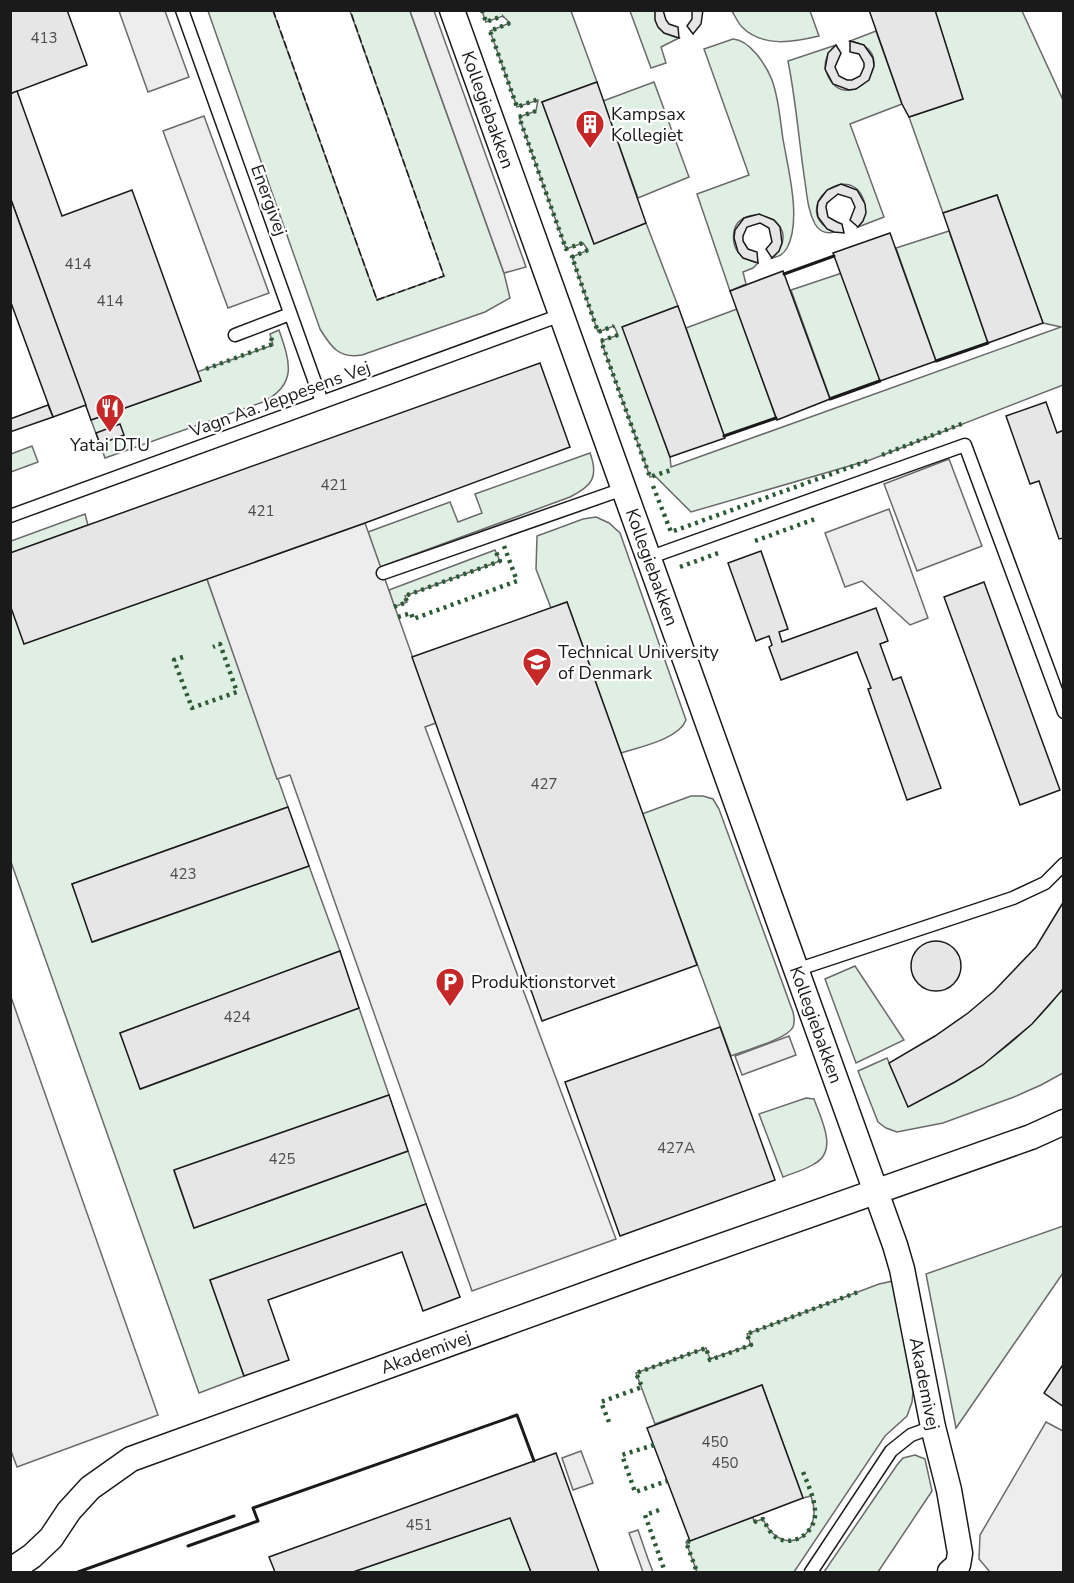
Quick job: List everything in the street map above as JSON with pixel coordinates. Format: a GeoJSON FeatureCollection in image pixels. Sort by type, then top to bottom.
{"type":"FeatureCollection","features":[{"type":"Feature","properties":{"kind":"street","name":"Kollegiebakken"},"geometry":{"type":"LineString","coordinates":[[452,10],[876,1191]]}},
{"type":"Feature","properties":{"kind":"street","name":"Akademivej"},"geometry":{"type":"LineString","coordinates":[[10,1571],[32,1556],[51,1538],[75,1503],[90,1488],[131,1459],[217,1426],[1031,1137],[1064,1122]]}},
{"type":"Feature","properties":{"kind":"street","name":"Akademivej"},"geometry":{"type":"LineString","coordinates":[[876,1191],[902,1269],[933,1428],[949,1490],[960,1553],[958,1565],[950,1572]]}},
{"type":"Feature","properties":{"kind":"lane","name":"Energivej"},"geometry":{"type":"LineString","coordinates":[[182,10],[322,402]]}},
{"type":"Feature","properties":{"kind":"lane"},"geometry":{"type":"LineString","coordinates":[[235,335],[290,314]]}},
{"type":"Feature","properties":{"kind":"lane","name":"Vagn Aa. Jeppesens Vej"},"geometry":{"type":"LineString","coordinates":[[10,516],[561,315]]}},
{"type":"Feature","properties":{"kind":"lane"},"geometry":{"type":"LineString","coordinates":[[648,558],[965,445],[1064,712]]}},
{"type":"Feature","properties":{"kind":"lane"},"geometry":{"type":"LineString","coordinates":[[383,573],[624,489]]}},
{"type":"Feature","properties":{"kind":"lane"},"geometry":{"type":"LineString","coordinates":[[796,970],[1014,898],[1045,883],[1064,864]]}},
{"type":"Feature","properties":{"kind":"lane"},"geometry":{"type":"LineString","coordinates":[[811,1572],[891,1451],[911,1436],[933,1428]]}},
{"type":"Feature","properties":{"kind":"green space"},"geometry":{"type":"Polygon","coordinates":[[[208,11],[273,11],[377,300],[444,276],[350,11],[410,11],[504,273],[510,298],[485,312],[362,355],[347,355],[336,350],[320,329],[208,11]]]}},
{"type":"Feature","properties":{"kind":"green space"},"geometry":{"type":"Polygon","coordinates":[[[482,11],[571,11],[597,82],[542,102],[594,243],[646,223],[678,306],[623,327],[670,457],[671,467],[1061,327],[1043,323],[997,195],[943,213],[909,117],[963,99],[935,11],[1022,11],[1063,100],[1063,385],[870,460],[691,512],[655,476],[650,477],[601,341],[618,335],[614,326],[598,332],[572,257],[588,250],[583,243],[566,249],[519,117],[536,111],[538,100],[517,107],[490,31],[510,23],[503,16],[486,22],[482,11]]]}},
{"type":"Feature","properties":{"kind":"green space"},"geometry":{"type":"Polygon","coordinates":[[[630,11],[655,11],[655,17],[661,29],[679,38],[661,47],[666,63],[651,68],[630,11]]]}},
{"type":"Feature","properties":{"kind":"green space"},"geometry":{"type":"Polygon","coordinates":[[[732,11],[810,11],[819,36],[779,42],[769,41],[750,34],[742,27],[732,11]]]}},
{"type":"Feature","properties":{"kind":"green space"},"geometry":{"type":"Polygon","coordinates":[[[876,31],[902,104],[850,124],[884,217],[858,227],[864,215],[864,201],[857,189],[847,184],[836,186],[826,192],[819,201],[816,211],[821,222],[834,232],[826,232],[817,226],[809,209],[788,61],[836,45],[827,58],[825,66],[827,74],[836,87],[847,90],[858,87],[873,69],[873,57],[866,48],[850,41],[876,31]]]}},
{"type":"Feature","properties":{"kind":"green space"},"geometry":{"type":"Polygon","coordinates":[[[733,39],[751,48],[766,67],[772,80],[778,102],[794,209],[791,237],[787,248],[782,254],[772,258],[782,244],[782,231],[776,222],[753,215],[742,219],[735,228],[734,243],[739,254],[758,263],[743,272],[746,284],[730,291],[697,194],[749,175],[704,49],[733,39]]]}},
{"type":"Feature","properties":{"kind":"green space"},"geometry":{"type":"Polygon","coordinates":[[[654,82],[689,177],[638,198],[603,101],[654,82]]]}},
{"type":"Feature","properties":{"kind":"green space"},"geometry":{"type":"Polygon","coordinates":[[[949,231],[988,343],[936,361],[896,248],[949,231]]]}},
{"type":"Feature","properties":{"kind":"green space"},"geometry":{"type":"Polygon","coordinates":[[[842,273],[880,380],[830,398],[791,290],[842,273]]]}},
{"type":"Feature","properties":{"kind":"green space"},"geometry":{"type":"Polygon","coordinates":[[[737,309],[776,418],[724,436],[686,328],[737,309]]]}},
{"type":"Feature","properties":{"kind":"green space"},"geometry":{"type":"Polygon","coordinates":[[[279,330],[286,352],[288,371],[282,388],[274,395],[263,402],[105,458],[91,420],[200,381],[197,372],[273,345],[270,334],[279,330]]]}},
{"type":"Feature","properties":{"kind":"green space"},"geometry":{"type":"Polygon","coordinates":[[[32,446],[38,462],[11,472],[11,454],[32,446]]]}},
{"type":"Feature","properties":{"kind":"green space"},"geometry":{"type":"Polygon","coordinates":[[[590,453],[594,468],[592,480],[578,493],[380,567],[368,532],[450,502],[458,522],[482,513],[475,494],[590,453]]]}},
{"type":"Feature","properties":{"kind":"green space"},"geometry":{"type":"Polygon","coordinates":[[[85,514],[88,525],[11,553],[11,541],[85,514]]]}},
{"type":"Feature","properties":{"kind":"green space"},"geometry":{"type":"Polygon","coordinates":[[[596,517],[609,523],[620,533],[686,720],[682,727],[667,737],[621,753],[567,602],[551,608],[536,569],[537,536],[583,519],[596,517]]]}},
{"type":"Feature","properties":{"kind":"green space"},"geometry":{"type":"Polygon","coordinates":[[[495,550],[500,561],[405,596],[407,602],[394,607],[389,590],[495,550]]]}},
{"type":"Feature","properties":{"kind":"green space"},"geometry":{"type":"Polygon","coordinates":[[[207,579],[288,807],[72,884],[93,942],[309,866],[340,951],[120,1033],[141,1089],[359,1008],[389,1095],[174,1171],[194,1228],[408,1151],[426,1204],[210,1280],[244,1376],[199,1393],[11,862],[11,605],[25,643],[207,579]]]}},
{"type":"Feature","properties":{"kind":"green space"},"geometry":{"type":"Polygon","coordinates":[[[691,796],[713,799],[719,809],[794,1015],[793,1027],[783,1036],[731,1056],[642,814],[691,796]]]}},
{"type":"Feature","properties":{"kind":"green space"},"geometry":{"type":"Polygon","coordinates":[[[855,966],[904,1040],[856,1063],[825,979],[855,966]]]}},
{"type":"Feature","properties":{"kind":"green space"},"geometry":{"type":"Polygon","coordinates":[[[1063,988],[1063,1073],[1014,1097],[943,1123],[897,1132],[878,1122],[858,1071],[887,1058],[909,1106],[974,1070],[1012,1042],[1047,1008],[1063,988]]]}},
{"type":"Feature","properties":{"kind":"green space"},"geometry":{"type":"Polygon","coordinates":[[[806,1098],[814,1099],[826,1134],[826,1151],[814,1164],[783,1177],[759,1114],[806,1098]]]}},
{"type":"Feature","properties":{"kind":"green space"},"geometry":{"type":"Polygon","coordinates":[[[1063,1226],[1063,1273],[956,1428],[926,1274],[1063,1226]]]}},
{"type":"Feature","properties":{"kind":"green space"},"geometry":{"type":"Polygon","coordinates":[[[893,1281],[913,1392],[907,1416],[885,1436],[794,1572],[697,1572],[686,1542],[753,1517],[754,1522],[763,1519],[771,1532],[781,1539],[790,1541],[800,1538],[807,1532],[812,1522],[814,1510],[811,1496],[803,1498],[762,1385],[655,1424],[636,1373],[706,1348],[710,1359],[751,1345],[747,1334],[879,1284],[893,1281]]]}},
{"type":"Feature","properties":{"kind":"green space"},"geometry":{"type":"Polygon","coordinates":[[[915,1455],[925,1459],[932,1491],[878,1572],[824,1572],[897,1465],[903,1458],[915,1455]]]}},
{"type":"Feature","properties":{"kind":"green space"},"geometry":{"type":"Polygon","coordinates":[[[510,1518],[531,1572],[353,1572],[510,1518]]]}},
{"type":"Feature","properties":{"kind":"shaded area"},"geometry":{"type":"Polygon","coordinates":[[[119,11],[165,11],[189,77],[148,92],[119,11]]]}},
{"type":"Feature","properties":{"kind":"shaded area"},"geometry":{"type":"Polygon","coordinates":[[[410,11],[434,11],[526,267],[504,273],[410,11]]]}},
{"type":"Feature","properties":{"kind":"shaded area"},"geometry":{"type":"Polygon","coordinates":[[[204,116],[269,293],[228,308],[163,131],[204,116]]]}},
{"type":"Feature","properties":{"kind":"shaded area"},"geometry":{"type":"Polygon","coordinates":[[[949,459],[982,546],[917,571],[884,484],[949,459]]]}},
{"type":"Feature","properties":{"kind":"shaded area"},"geometry":{"type":"Polygon","coordinates":[[[889,509],[928,618],[910,625],[862,581],[845,587],[825,533],[889,509]]]}},
{"type":"Feature","properties":{"kind":"shaded area","name":"Produktionstorvet"},"geometry":{"type":"Polygon","coordinates":[[[365,523],[436,723],[425,727],[616,1239],[472,1291],[290,775],[277,779],[207,579],[365,523]]]}},
{"type":"Feature","properties":{"kind":"shaded area"},"geometry":{"type":"Polygon","coordinates":[[[11,997],[158,1415],[17,1467],[10,1448],[11,997]]]}},
{"type":"Feature","properties":{"kind":"shaded area"},"geometry":{"type":"Polygon","coordinates":[[[789,1036],[796,1055],[742,1075],[735,1056],[789,1036]]]}},
{"type":"Feature","properties":{"kind":"shaded area"},"geometry":{"type":"Polygon","coordinates":[[[1046,1422],[1063,1431],[1063,1572],[990,1572],[979,1559],[980,1535],[1046,1422]]]}},
{"type":"Feature","properties":{"kind":"shaded area"},"geometry":{"type":"Polygon","coordinates":[[[581,1451],[593,1483],[573,1490],[562,1458],[581,1451]]]}},
{"type":"Feature","properties":{"kind":"shaded area"},"geometry":{"type":"Polygon","coordinates":[[[638,1530],[653,1572],[643,1572],[629,1533],[638,1530]]]}},
{"type":"Feature","properties":{"kind":"building"},"geometry":{"type":"Polygon","coordinates":[[[10,10],[67,10],[87,65],[10,94],[10,10]]]}},
{"type":"Feature","properties":{"kind":"building"},"geometry":{"type":"Polygon","coordinates":[[[655,10],[663,10],[669,24],[678,27],[679,38],[664,33],[658,27],[655,10]]]}},
{"type":"Feature","properties":{"kind":"building"},"geometry":{"type":"Polygon","coordinates":[[[692,10],[703,10],[701,24],[693,34],[687,26],[692,19],[692,10]]]}},
{"type":"Feature","properties":{"kind":"building"},"geometry":{"type":"Polygon","coordinates":[[[869,10],[935,10],[963,99],[909,117],[902,104],[869,10]]]}},
{"type":"Feature","properties":{"kind":"building"},"geometry":{"type":"Polygon","coordinates":[[[850,41],[864,45],[873,58],[874,66],[869,80],[856,89],[849,90],[833,84],[825,69],[828,53],[836,45],[841,53],[835,67],[839,76],[852,80],[860,76],[864,63],[859,54],[850,52],[850,41]]]}},
{"type":"Feature","properties":{"kind":"building","name":"Kampsax Kollegiet"},"geometry":{"type":"Polygon","coordinates":[[[597,82],[646,223],[594,244],[542,102],[597,82]]]}},
{"type":"Feature","properties":{"kind":"building"},"geometry":{"type":"Polygon","coordinates":[[[17,91],[62,216],[132,190],[201,381],[91,420],[10,197],[10,94],[17,91]]]}},
{"type":"Feature","properties":{"kind":"building"},"geometry":{"type":"Polygon","coordinates":[[[841,184],[857,190],[865,204],[866,213],[858,227],[850,220],[855,207],[851,198],[838,194],[827,203],[828,217],[842,224],[844,233],[827,229],[818,217],[817,210],[818,202],[827,190],[841,184]]]}},
{"type":"Feature","properties":{"kind":"building"},"geometry":{"type":"Polygon","coordinates":[[[997,195],[1043,323],[988,343],[943,213],[997,195]]]}},
{"type":"Feature","properties":{"kind":"building"},"geometry":{"type":"Polygon","coordinates":[[[10,197],[86,405],[53,417],[10,300],[10,197]]]}},
{"type":"Feature","properties":{"kind":"building"},"geometry":{"type":"Polygon","coordinates":[[[759,214],[774,220],[780,227],[782,243],[779,251],[772,258],[766,249],[772,242],[769,228],[760,223],[747,227],[743,241],[748,249],[757,252],[758,263],[743,258],[738,252],[734,238],[735,230],[744,218],[759,214]]]}},
{"type":"Feature","properties":{"kind":"building"},"geometry":{"type":"Polygon","coordinates":[[[890,233],[936,361],[880,381],[833,253],[890,233]]]}},
{"type":"Feature","properties":{"kind":"building"},"geometry":{"type":"Polygon","coordinates":[[[783,271],[830,399],[777,420],[730,291],[783,271]]]}},
{"type":"Feature","properties":{"kind":"building"},"geometry":{"type":"Polygon","coordinates":[[[678,306],[725,438],[670,457],[622,327],[678,306]]]}},
{"type":"Feature","properties":{"kind":"building"},"geometry":{"type":"Polygon","coordinates":[[[540,363],[570,447],[365,523],[24,644],[10,605],[10,553],[540,363]]]}},
{"type":"Feature","properties":{"kind":"building"},"geometry":{"type":"Polygon","coordinates":[[[1046,402],[1057,433],[1064,430],[1064,538],[1059,539],[1039,481],[1030,484],[1006,416],[1046,402]]]}},
{"type":"Feature","properties":{"kind":"building"},"geometry":{"type":"Polygon","coordinates":[[[48,405],[53,417],[10,432],[10,419],[48,405]]]}},
{"type":"Feature","properties":{"kind":"building","name":"Yatai DTU"},"geometry":{"type":"Polygon","coordinates":[[[120,424],[124,435],[100,444],[96,433],[120,424]]]}},
{"type":"Feature","properties":{"kind":"building"},"geometry":{"type":"Polygon","coordinates":[[[761,551],[788,629],[779,632],[782,642],[876,608],[888,641],[880,644],[893,680],[901,677],[941,788],[907,800],[857,652],[781,680],[769,647],[772,645],[769,636],[756,641],[728,563],[761,551]]]}},
{"type":"Feature","properties":{"kind":"building"},"geometry":{"type":"Polygon","coordinates":[[[984,582],[1060,790],[1020,805],[944,597],[984,582]]]}},
{"type":"Feature","properties":{"kind":"building"},"geometry":{"type":"Polygon","coordinates":[[[567,602],[697,965],[542,1021],[412,657],[567,602]]]}},
{"type":"Feature","properties":{"kind":"building"},"geometry":{"type":"Polygon","coordinates":[[[288,807],[309,866],[92,942],[72,884],[288,807]]]}},
{"type":"Feature","properties":{"kind":"building"},"geometry":{"type":"Polygon","coordinates":[[[1064,901],[1064,988],[1032,1024],[983,1065],[908,1107],[889,1063],[935,1036],[994,991],[1036,947],[1064,901]]]}},
{"type":"Feature","properties":{"kind":"building"},"geometry":{"type":"Polygon","coordinates":[[[936,941],[954,948],[961,966],[954,984],[936,991],[918,984],[911,966],[918,948],[936,941]]]}},
{"type":"Feature","properties":{"kind":"building"},"geometry":{"type":"Polygon","coordinates":[[[340,951],[359,1008],[140,1089],[120,1033],[340,951]]]}},
{"type":"Feature","properties":{"kind":"building"},"geometry":{"type":"Polygon","coordinates":[[[720,1027],[775,1180],[620,1236],[565,1082],[720,1027]]]}},
{"type":"Feature","properties":{"kind":"building"},"geometry":{"type":"Polygon","coordinates":[[[389,1095],[408,1151],[194,1228],[174,1170],[389,1095]]]}},
{"type":"Feature","properties":{"kind":"building"},"geometry":{"type":"Polygon","coordinates":[[[426,1204],[460,1297],[423,1311],[402,1252],[268,1300],[289,1360],[244,1376],[210,1280],[426,1204]]]}},
{"type":"Feature","properties":{"kind":"building"},"geometry":{"type":"Polygon","coordinates":[[[1064,1363],[1064,1407],[1044,1393],[1064,1363]]]}},
{"type":"Feature","properties":{"kind":"building"},"geometry":{"type":"Polygon","coordinates":[[[762,1385],[803,1498],[690,1541],[647,1428],[762,1385]]]}},
{"type":"Feature","properties":{"kind":"building"},"geometry":{"type":"Polygon","coordinates":[[[556,1453],[599,1572],[531,1572],[510,1518],[353,1572],[275,1572],[269,1557],[556,1453]]]}},
{"type":"Feature","properties":{"kind":"hedge"},"geometry":{"type":"LineString","coordinates":[[482,10],[486,22],[503,16]]}},
{"type":"Feature","properties":{"kind":"hedge"},"geometry":{"type":"LineString","coordinates":[[510,23],[490,31],[517,107],[539,99]]}},
{"type":"Feature","properties":{"kind":"hedge"},"geometry":{"type":"LineString","coordinates":[[536,111],[519,117],[566,249],[583,243]]}},
{"type":"Feature","properties":{"kind":"hedge"},"geometry":{"type":"LineString","coordinates":[[588,250],[572,257],[598,332],[614,326]]}},
{"type":"Feature","properties":{"kind":"hedge"},"geometry":{"type":"LineString","coordinates":[[206,369],[273,344],[270,334]]}},
{"type":"Feature","properties":{"kind":"hedge"},"geometry":{"type":"LineString","coordinates":[[618,335],[601,341],[650,477],[671,470]]}},
{"type":"Feature","properties":{"kind":"hedge"},"geometry":{"type":"LineString","coordinates":[[882,455],[964,423]]}},
{"type":"Feature","properties":{"kind":"hedge"},"geometry":{"type":"LineString","coordinates":[[653,486],[671,532],[870,460]]}},
{"type":"Feature","properties":{"kind":"hedge"},"geometry":{"type":"LineString","coordinates":[[755,541],[815,519]]}},
{"type":"Feature","properties":{"kind":"hedge"},"geometry":{"type":"LineString","coordinates":[[398,617],[411,613],[413,619],[517,581],[504,546]]}},
{"type":"Feature","properties":{"kind":"hedge"},"geometry":{"type":"LineString","coordinates":[[394,607],[407,602],[405,596],[500,561],[495,550]]}},
{"type":"Feature","properties":{"kind":"hedge"},"geometry":{"type":"LineString","coordinates":[[680,567],[721,552]]}},
{"type":"Feature","properties":{"kind":"hedge"},"geometry":{"type":"LineString","coordinates":[[183,657],[174,660],[192,708],[237,692],[220,644],[213,647]]}},
{"type":"Feature","properties":{"kind":"hedge"},"geometry":{"type":"LineString","coordinates":[[609,1422],[601,1402],[642,1387],[636,1373],[706,1348],[710,1360],[751,1345],[747,1334],[858,1292]]}},
{"type":"Feature","properties":{"kind":"hedge"},"geometry":{"type":"LineString","coordinates":[[654,1445],[622,1455],[635,1492],[667,1481]]}},
{"type":"Feature","properties":{"kind":"hedge"},"geometry":{"type":"LineString","coordinates":[[754,1522],[763,1519],[772,1534],[783,1540],[790,1541],[807,1533],[814,1522],[815,1509],[802,1469]]}},
{"type":"Feature","properties":{"kind":"hedge"},"geometry":{"type":"LineString","coordinates":[[659,1510],[645,1515],[665,1572]]}},
{"type":"Feature","properties":{"kind":"hedge"},"geometry":{"type":"LineString","coordinates":[[690,1541],[686,1542],[697,1572]]}},
{"type":"Feature","properties":{"kind":"fence"},"geometry":{"type":"LineString","coordinates":[[273,10],[377,300],[444,276],[350,10]]}},
{"type":"Feature","properties":{"kind":"wall"},"geometry":{"type":"LineString","coordinates":[[784,274],[834,256]]}},
{"type":"Feature","properties":{"kind":"wall"},"geometry":{"type":"LineString","coordinates":[[936,361],[988,343]]}},
{"type":"Feature","properties":{"kind":"wall"},"geometry":{"type":"LineString","coordinates":[[830,399],[880,381]]}},
{"type":"Feature","properties":{"kind":"wall"},"geometry":{"type":"LineString","coordinates":[[724,436],[776,418]]}},
{"type":"Feature","properties":{"kind":"wall"},"geometry":{"type":"LineString","coordinates":[[188,1546],[258,1521],[253,1508],[517,1415],[534,1461]]}},
{"type":"Feature","properties":{"kind":"wall"},"geometry":{"type":"LineString","coordinates":[[78,1572],[234,1516]]}},
{"type":"Feature","properties":{"kind":"place","name":"Kampsax Kollegiet"},"geometry":{"type":"Point","coordinates":[590,150]}},
{"type":"Feature","properties":{"kind":"place","name":"Yatai DTU"},"geometry":{"type":"Point","coordinates":[110,434]}},
{"type":"Feature","properties":{"kind":"place","name":"Technical University of Denmark"},"geometry":{"type":"Point","coordinates":[537,688]}},
{"type":"Feature","properties":{"kind":"place","name":"Produktionstorvet"},"geometry":{"type":"Point","coordinates":[450,1008]}}]}
